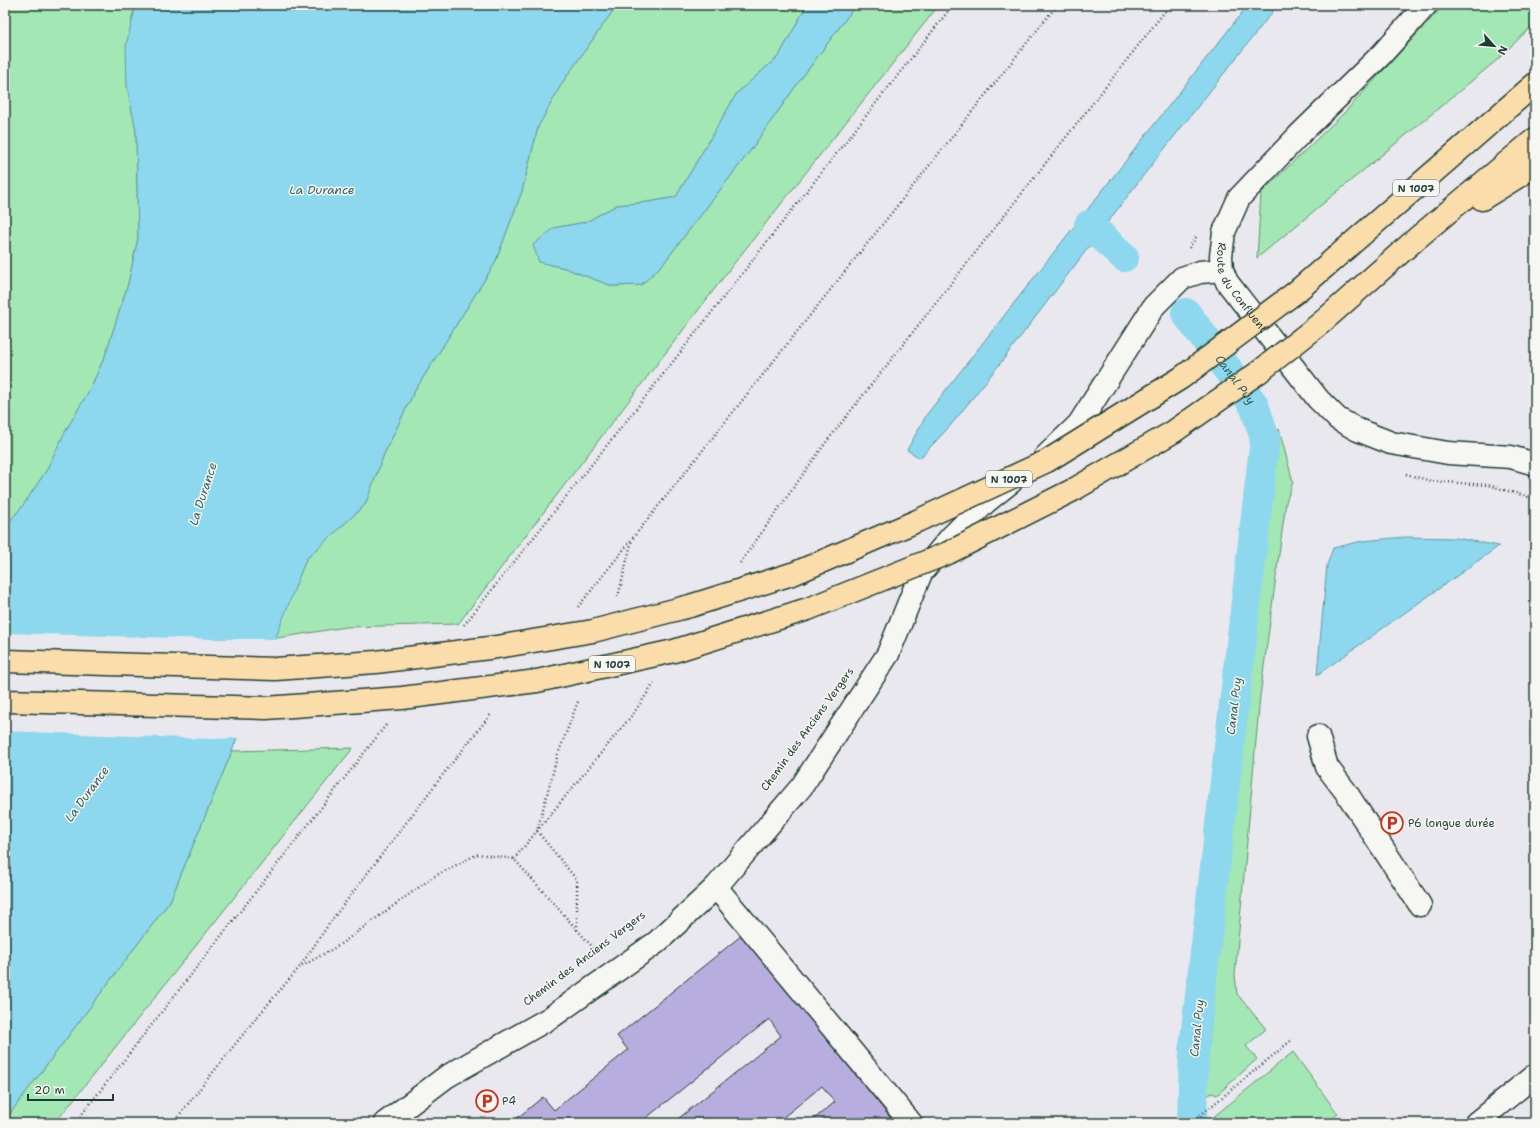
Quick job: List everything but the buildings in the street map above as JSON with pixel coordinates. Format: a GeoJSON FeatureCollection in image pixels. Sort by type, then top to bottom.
{"type":"FeatureCollection","features":[{"type":"Feature","properties":{"kind":"highway","name":"N 1007"},"geometry":{"type":"LineString","coordinates":[[5,661],[275,670],[376,662],[497,647],[593,631],[690,606],[795,573],[917,521],[1046,461],[1181,378],[1296,292],[1535,84]]}},
{"type":"Feature","properties":{"kind":"highway","name":"N 1007"},"geometry":{"type":"LineString","coordinates":[[5,701],[266,708],[402,698],[537,681],[674,651],[816,606],[948,553],[1066,494],[1173,432],[1259,372],[1321,324],[1416,239],[1535,139]]}},
{"type":"Feature","properties":{"kind":"highway"},"geometry":{"type":"LineString","coordinates":[[1416,239],[1535,166]]}},
{"type":"Feature","properties":{"kind":"street","name":"Route du Confluent"},"geometry":{"type":"LineString","coordinates":[[1426,5],[1381,55],[1299,135],[1239,198],[1224,232],[1221,256],[1222,270],[1227,282],[1318,399],[1338,419],[1358,430],[1391,443],[1448,453],[1511,457],[1535,464]]}},
{"type":"Feature","properties":{"kind":"street"},"geometry":{"type":"LineString","coordinates":[[385,1123],[446,1077],[550,1018],[616,972],[657,942],[716,888],[802,786],[888,654],[921,573],[951,538],[986,502],[1048,454],[1079,424],[1154,306],[1182,278],[1200,272],[1222,270]]}},
{"type":"Feature","properties":{"kind":"street"},"geometry":{"type":"LineString","coordinates":[[1318,736],[1327,767],[1346,792],[1420,905]]}},
{"type":"Feature","properties":{"kind":"street"},"geometry":{"type":"LineString","coordinates":[[716,888],[911,1123]]}},
{"type":"Feature","properties":{"kind":"street"},"geometry":{"type":"LineString","coordinates":[[1476,1123],[1535,1075]]}},
{"type":"Feature","properties":{"kind":"path"},"geometry":{"type":"LineString","coordinates":[[462,627],[644,399],[953,5]]}},
{"type":"Feature","properties":{"kind":"path"},"geometry":{"type":"LineString","coordinates":[[578,607],[1057,5]]}},
{"type":"Feature","properties":{"kind":"path"},"geometry":{"type":"LineString","coordinates":[[738,567],[824,445],[1170,5]]}},
{"type":"Feature","properties":{"kind":"path"},"geometry":{"type":"LineString","coordinates":[[514,858],[633,714],[655,682]]}},
{"type":"Feature","properties":{"kind":"path"},"geometry":{"type":"LineString","coordinates":[[173,1123],[252,1023],[299,968],[364,878],[493,712]]}},
{"type":"Feature","properties":{"kind":"path"},"geometry":{"type":"LineString","coordinates":[[75,1123],[390,720]]}},
{"type":"Feature","properties":{"kind":"path"},"geometry":{"type":"LineString","coordinates":[[537,830],[577,880],[577,930]]}},
{"type":"Feature","properties":{"kind":"path"},"geometry":{"type":"LineString","coordinates":[[299,968],[338,946],[433,877],[478,854],[514,858],[616,972]]}},
{"type":"Feature","properties":{"kind":"path"},"geometry":{"type":"LineString","coordinates":[[1191,1123],[1293,1039]]}},
{"type":"Feature","properties":{"kind":"green space"},"geometry":{"type":"Polygon","coordinates":[[[5,5],[136,5],[132,17],[127,86],[136,131],[138,238],[128,284],[105,356],[90,389],[65,432],[46,471],[24,504],[5,527],[5,5]]]}},
{"type":"Feature","properties":{"kind":"green space"},"geometry":{"type":"Polygon","coordinates":[[[617,5],[807,5],[779,56],[737,93],[676,197],[649,202],[617,205],[586,222],[554,228],[539,262],[565,268],[612,286],[641,285],[663,264],[750,151],[856,5],[939,5],[739,257],[458,624],[346,627],[271,639],[306,559],[365,505],[384,454],[414,392],[495,263],[522,191],[538,127],[562,83],[617,5]]]}},
{"type":"Feature","properties":{"kind":"green space"},"geometry":{"type":"Polygon","coordinates":[[[1444,5],[1535,5],[1535,23],[1497,60],[1257,258],[1261,193],[1344,113],[1444,5]]]}},
{"type":"Feature","properties":{"kind":"green space"},"geometry":{"type":"Polygon","coordinates":[[[1279,429],[1293,482],[1286,502],[1260,696],[1235,975],[1237,994],[1266,1029],[1246,1046],[1257,1059],[1217,1095],[1212,1093],[1203,1098],[1274,434],[1279,429]]]}},
{"type":"Feature","properties":{"kind":"green space"},"geometry":{"type":"Polygon","coordinates":[[[353,748],[55,1123],[5,1123],[5,1120],[170,901],[232,751],[353,748]]]}},
{"type":"Feature","properties":{"kind":"green space"},"geometry":{"type":"Polygon","coordinates":[[[1293,1052],[1338,1114],[1327,1123],[1206,1123],[1293,1052]]]}},
{"type":"Feature","properties":{"kind":"water","name":"La Durance"},"geometry":{"type":"Polygon","coordinates":[[[136,5],[617,5],[562,83],[538,127],[522,191],[495,263],[414,392],[384,454],[365,505],[306,559],[232,751],[170,901],[5,1120],[5,527],[24,504],[46,471],[65,432],[90,389],[105,356],[128,284],[138,238],[136,131],[127,86],[126,45],[136,5]]]}},
{"type":"Feature","properties":{"kind":"water"},"geometry":{"type":"Polygon","coordinates":[[[807,5],[856,5],[750,151],[663,264],[641,285],[612,286],[565,268],[539,262],[533,245],[554,228],[586,222],[617,205],[649,202],[676,197],[737,93],[779,56],[807,5]]]}},
{"type":"Feature","properties":{"kind":"water"},"geometry":{"type":"Polygon","coordinates":[[[1248,5],[1278,5],[1139,181],[999,365],[950,426],[920,458],[907,450],[927,414],[1248,5]]]}},
{"type":"Feature","properties":{"kind":"water"},"geometry":{"type":"Polygon","coordinates":[[[1405,537],[1456,538],[1499,546],[1317,675],[1327,565],[1333,548],[1362,541],[1405,537]]]}},
{"type":"Feature","properties":{"kind":"pier"},"geometry":{"type":"Polygon","coordinates":[[[5,633],[212,639],[277,639],[239,738],[210,739],[5,731],[5,633]]]}},
{"type":"Feature","properties":{"kind":"waterway","name":"Canal Puy"},"geometry":{"type":"LineString","coordinates":[[1089,225],[1124,257]]}},
{"type":"Feature","properties":{"kind":"waterway","name":"Canal Puy"},"geometry":{"type":"LineString","coordinates":[[1186,313],[1254,405],[1265,439],[1194,1047],[1192,1123]]}},
{"type":"Feature","properties":{"kind":"place","name":"P6 longue durée"},"geometry":{"type":"Point","coordinates":[1392,823]}},
{"type":"Feature","properties":{"kind":"place","name":"P4"},"geometry":{"type":"Point","coordinates":[487,1101]}}]}
